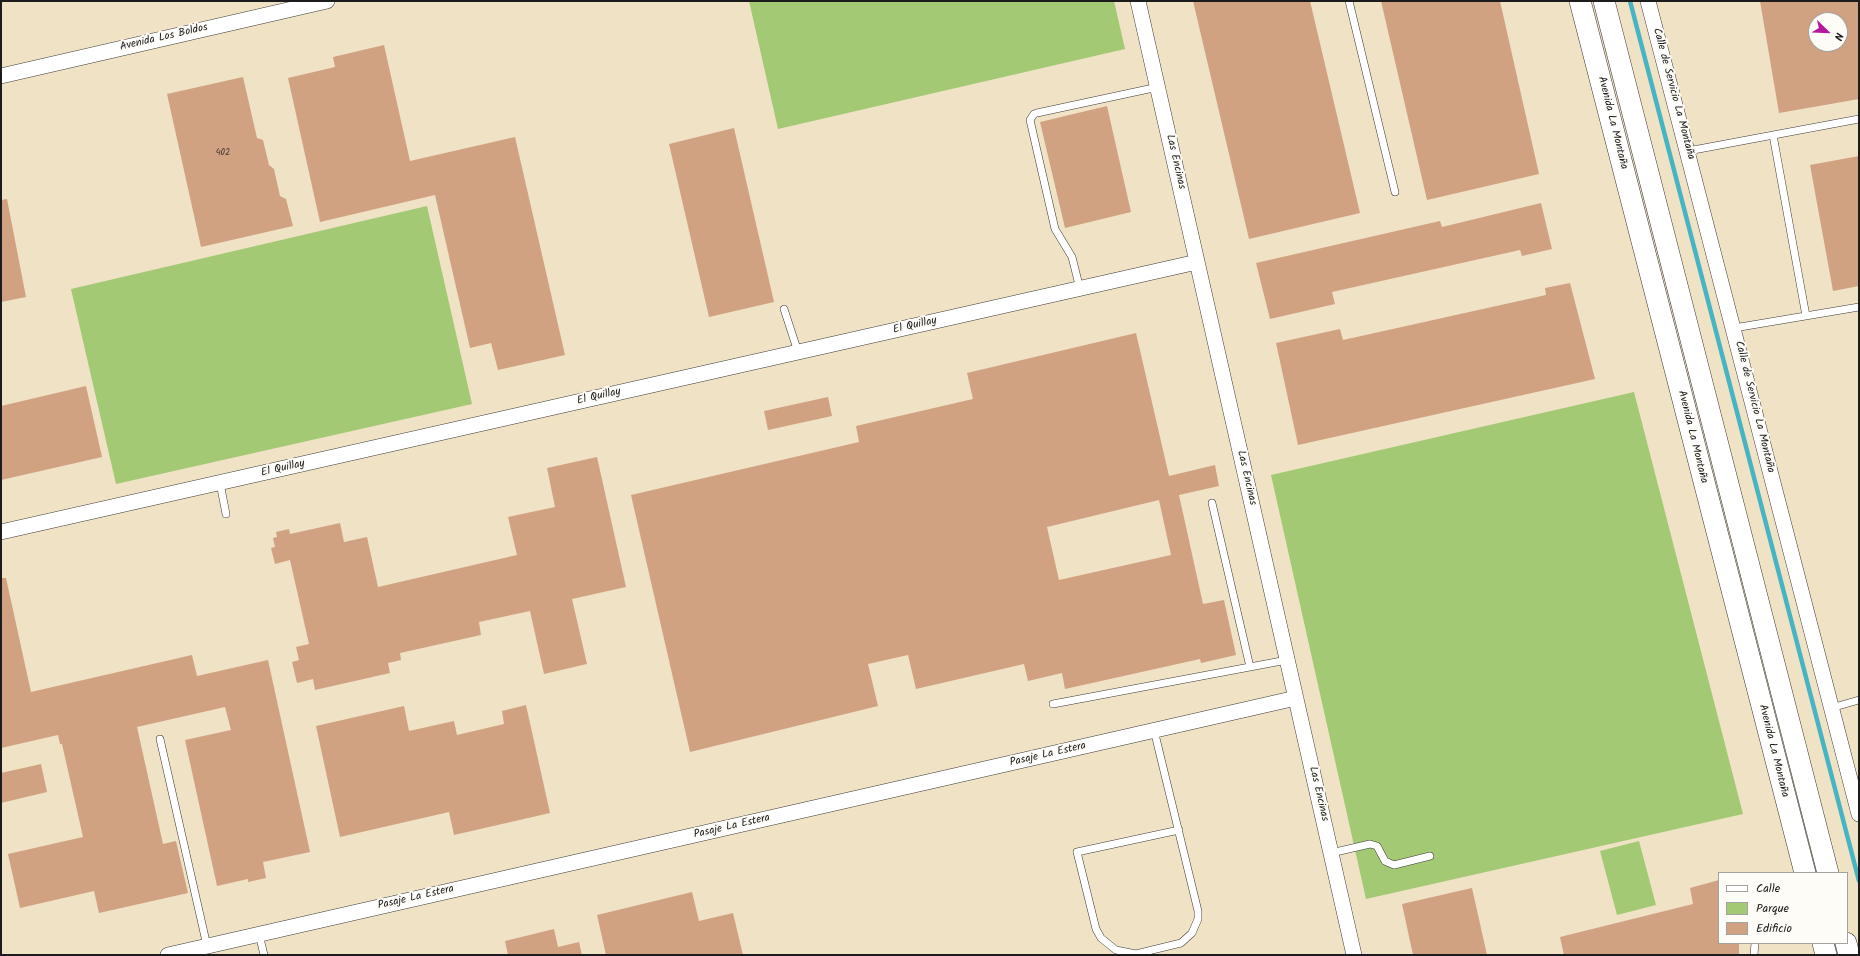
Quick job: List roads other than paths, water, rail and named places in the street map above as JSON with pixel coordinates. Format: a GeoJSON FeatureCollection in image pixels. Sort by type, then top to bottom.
{"type":"FeatureCollection","features":[{"type":"Feature","properties":{"kind":"main road","name":"Avenida La Montaña"},"geometry":{"type":"LineString","coordinates":[[1580,1],[1804,872]]}},
{"type":"Feature","properties":{"kind":"main road","name":"Avenida La Montaña"},"geometry":{"type":"LineString","coordinates":[[1604,1],[1828,872]]}},
{"type":"Feature","properties":{"kind":"main road"},"geometry":{"type":"LineString","coordinates":[[1822,944],[1826,955]]}},
{"type":"Feature","properties":{"kind":"main road"},"geometry":{"type":"LineString","coordinates":[[1846,944],[1849,955]]}},
{"type":"Feature","properties":{"kind":"street","name":"Avenida Los Boldos"},"geometry":{"type":"LineString","coordinates":[[1,76],[328,1]]}},
{"type":"Feature","properties":{"kind":"street","name":"Las Encinas"},"geometry":{"type":"LineString","coordinates":[[1138,1],[1354,955]]}},
{"type":"Feature","properties":{"kind":"street","name":"Calle de Servicio La Montaña"},"geometry":{"type":"LineString","coordinates":[[1648,1],[1859,814]]}},
{"type":"Feature","properties":{"kind":"street","name":"El Quillay"},"geometry":{"type":"LineString","coordinates":[[1,532],[1197,262]]}},
{"type":"Feature","properties":{"kind":"street","name":"Pasaje La Estera"},"geometry":{"type":"LineString","coordinates":[[168,955],[201,950],[259,934],[1296,698]]}},
{"type":"Feature","properties":{"kind":"lane"},"geometry":{"type":"LineString","coordinates":[[1349,1],[1395,192]]}},
{"type":"Feature","properties":{"kind":"lane"},"geometry":{"type":"LineString","coordinates":[[1080,289],[1072,257],[1055,229],[1030,120],[1034,114],[1037,113],[1158,87]]}},
{"type":"Feature","properties":{"kind":"lane"},"geometry":{"type":"LineString","coordinates":[[1688,151],[1859,119]]}},
{"type":"Feature","properties":{"kind":"lane"},"geometry":{"type":"LineString","coordinates":[[1773,135],[1806,316]]}},
{"type":"Feature","properties":{"kind":"lane"},"geometry":{"type":"LineString","coordinates":[[1734,328],[1859,307]]}},
{"type":"Feature","properties":{"kind":"lane"},"geometry":{"type":"LineString","coordinates":[[784,309],[798,352]]}},
{"type":"Feature","properties":{"kind":"lane"},"geometry":{"type":"LineString","coordinates":[[220,483],[226,514]]}},
{"type":"Feature","properties":{"kind":"lane"},"geometry":{"type":"LineString","coordinates":[[1212,503],[1250,667]]}},
{"type":"Feature","properties":{"kind":"lane"},"geometry":{"type":"LineString","coordinates":[[1053,704],[1287,660]]}},
{"type":"Feature","properties":{"kind":"lane"},"geometry":{"type":"LineString","coordinates":[[1831,708],[1859,700]]}},
{"type":"Feature","properties":{"kind":"lane"},"geometry":{"type":"LineString","coordinates":[[1154,730],[1198,911],[1196,926],[1187,939],[1181,943],[1136,954],[1116,950],[1101,938],[1096,929],[1077,852],[1178,830]]}},
{"type":"Feature","properties":{"kind":"lane"},"geometry":{"type":"LineString","coordinates":[[160,739],[201,950]]}},
{"type":"Feature","properties":{"kind":"lane"},"geometry":{"type":"LineString","coordinates":[[1331,853],[1370,844],[1377,846],[1385,861],[1394,865],[1430,856]]}},
{"type":"Feature","properties":{"kind":"lane"},"geometry":{"type":"LineString","coordinates":[[259,934],[264,955]]}},
{"type":"Feature","properties":{"kind":"lane"},"geometry":{"type":"LineString","coordinates":[[1754,955],[1755,944]]}},
{"type":"Feature","properties":{"kind":"waterway"},"geometry":{"type":"LineString","coordinates":[[1630,1],[1859,881]]}}]}
